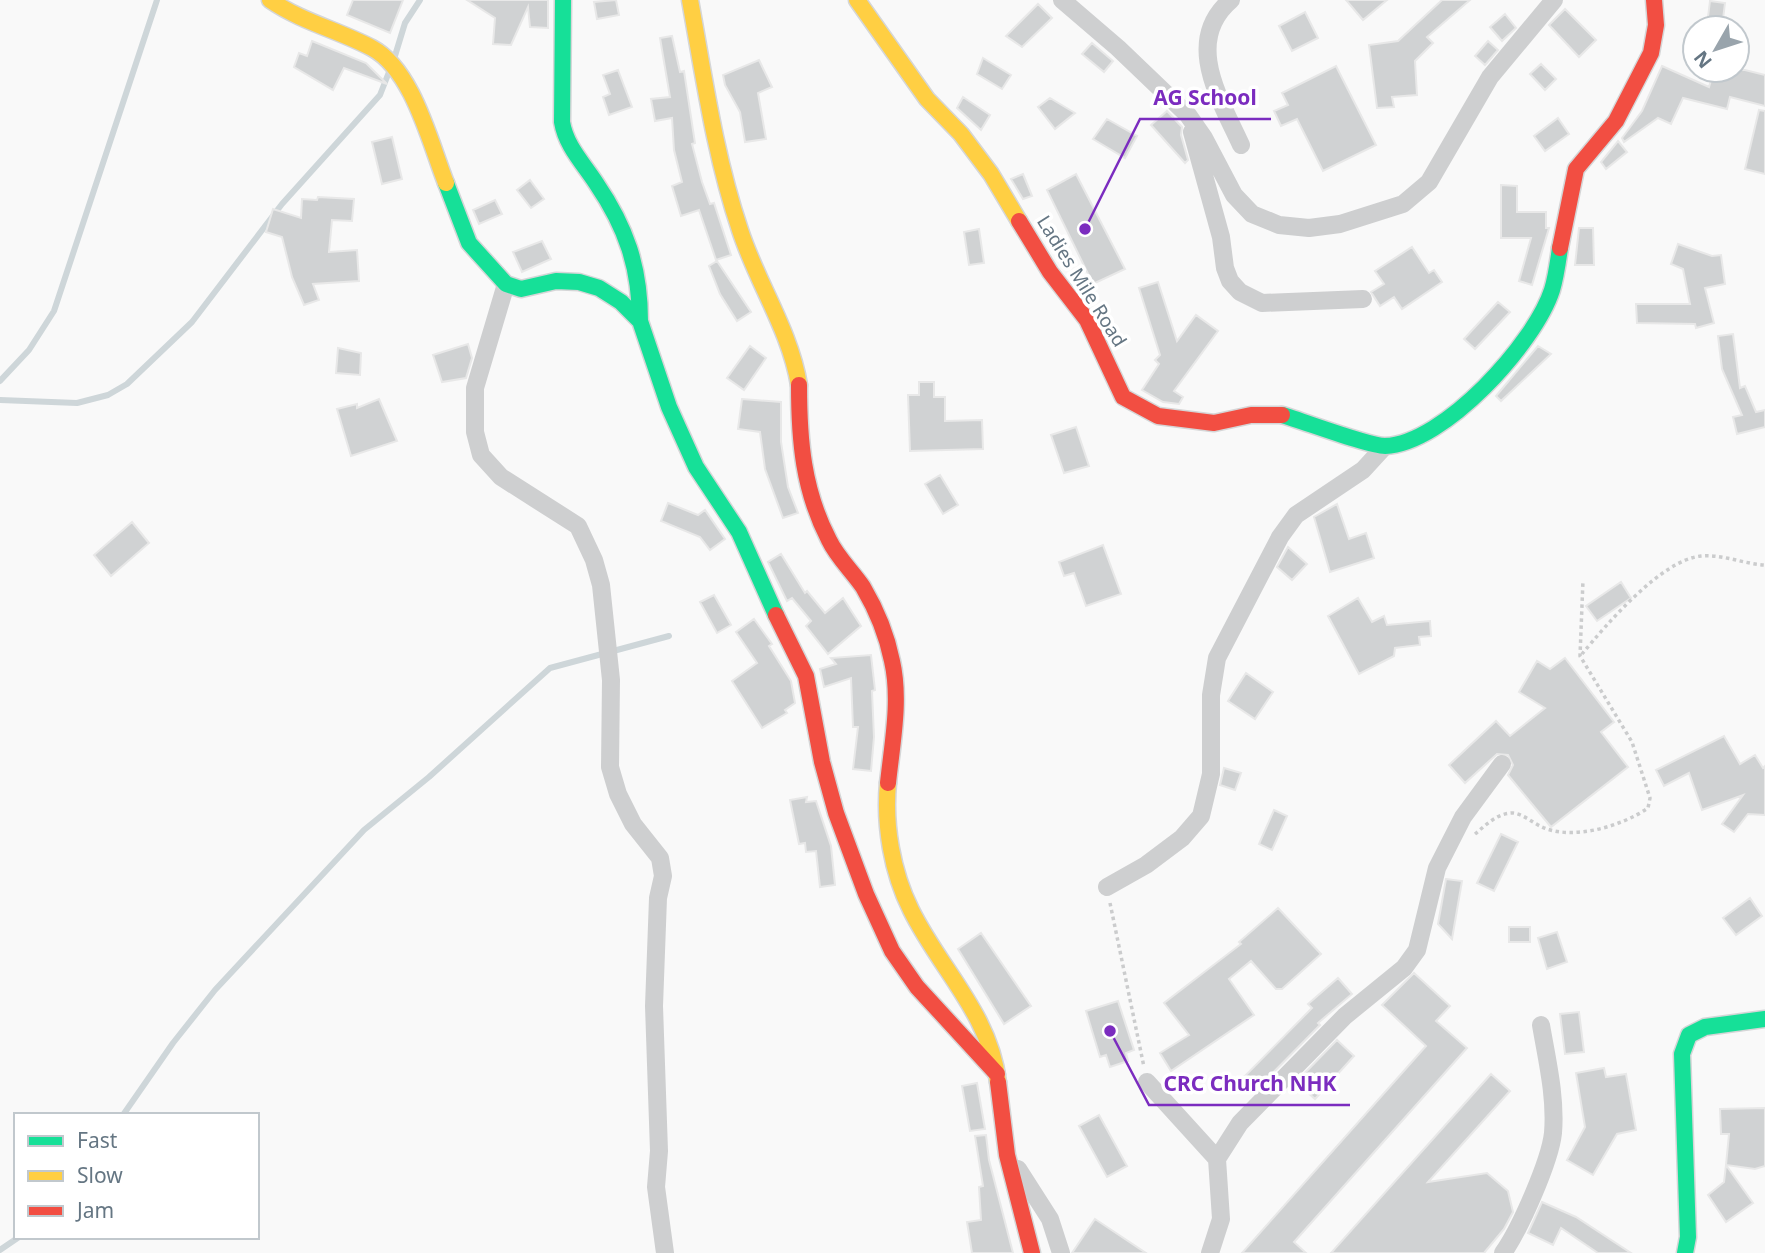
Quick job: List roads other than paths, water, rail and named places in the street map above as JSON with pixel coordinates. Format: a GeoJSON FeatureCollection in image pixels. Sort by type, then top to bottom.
{"type":"FeatureCollection","features":[{"type":"Feature","properties":{"kind":"main road"},"geometry":{"type":"LineString","coordinates":[[270,0],[293,16],[374,49],[394,65],[409,89],[469,243],[493,273],[506,284],[521,289],[556,281],[579,282],[599,288],[621,302],[640,321]]}},
{"type":"Feature","properties":{"kind":"main road"},"geometry":{"type":"LineString","coordinates":[[563,0],[562,122],[565,138],[626,228],[640,273],[640,321],[658,379],[696,467],[739,532],[750,562],[806,676],[822,762],[836,813],[866,894],[892,951],[917,987],[997,1074]]}},
{"type":"Feature","properties":{"kind":"main road"},"geometry":{"type":"LineString","coordinates":[[690,0],[713,123],[740,231],[794,356],[799,385],[799,439],[806,484],[829,541],[863,588],[882,627],[894,663],[895,710],[887,797],[888,831],[897,873],[911,910],[972,1004],[997,1074],[1007,1155],[1032,1253]]}},
{"type":"Feature","properties":{"kind":"main road","name":"Ladies Mile Road"},"geometry":{"type":"LineString","coordinates":[[857,0],[927,99],[961,134],[991,174],[1051,272],[1087,320],[1123,397],[1158,416],[1214,423],[1251,415],[1281,415],[1385,446]]}},
{"type":"Feature","properties":{"kind":"main road"},"geometry":{"type":"LineString","coordinates":[[1385,446],[1423,434],[1449,419],[1493,379],[1532,330],[1552,291],[1576,169],[1616,121],[1651,54],[1656,25],[1654,0]]}},
{"type":"Feature","properties":{"kind":"main road"},"geometry":{"type":"LineString","coordinates":[[1685,1253],[1688,1224],[1682,1054],[1689,1035],[1705,1027],[1765,1019]]}},
{"type":"Feature","properties":{"kind":"street"},"geometry":{"type":"LineString","coordinates":[[1062,0],[1118,48],[1188,115],[1204,138],[1234,195],[1252,214],[1279,225],[1309,228],[1340,224],[1404,204],[1429,182],[1496,69],[1554,0]]}},
{"type":"Feature","properties":{"kind":"street"},"geometry":{"type":"LineString","coordinates":[[1231,0],[1210,28],[1206,58],[1215,90],[1241,145]]}},
{"type":"Feature","properties":{"kind":"street"},"geometry":{"type":"LineString","coordinates":[[1188,115],[1221,237],[1225,268],[1230,281],[1240,292],[1262,303],[1363,299]]}},
{"type":"Feature","properties":{"kind":"street"},"geometry":{"type":"LineString","coordinates":[[506,284],[475,388],[475,432],[481,455],[501,477],[578,526],[594,559],[601,585],[609,664],[610,767],[633,824],[660,858],[663,876],[658,898],[654,1006],[659,1151],[656,1188],[665,1253]]}},
{"type":"Feature","properties":{"kind":"street"},"geometry":{"type":"LineString","coordinates":[[1107,887],[1146,865],[1182,838],[1201,816],[1211,774],[1211,695],[1217,658],[1280,537],[1296,515],[1363,470],[1385,446]]}},
{"type":"Feature","properties":{"kind":"street"},"geometry":{"type":"LineString","coordinates":[[1210,1253],[1221,1219],[1217,1159],[1240,1123],[1345,1016],[1391,980],[1411,959],[1417,950],[1437,868],[1463,817],[1502,764]]}},
{"type":"Feature","properties":{"kind":"street"},"geometry":{"type":"LineString","coordinates":[[1503,1253],[1516,1235],[1528,1207],[1553,1135],[1552,1089],[1541,1025]]}},
{"type":"Feature","properties":{"kind":"street"},"geometry":{"type":"LineString","coordinates":[[1147,1082],[1217,1159]]}},
{"type":"Feature","properties":{"kind":"street"},"geometry":{"type":"LineString","coordinates":[[1007,1155],[1033,1188],[1049,1219],[1061,1253]]}},
{"type":"Feature","properties":{"kind":"waterway"},"geometry":{"type":"LineString","coordinates":[[0,381],[29,350],[54,311],[157,0]]}},
{"type":"Feature","properties":{"kind":"waterway"},"geometry":{"type":"LineString","coordinates":[[394,59],[405,23],[420,0]]}},
{"type":"Feature","properties":{"kind":"waterway"},"geometry":{"type":"LineString","coordinates":[[0,400],[77,403],[108,395],[127,384],[192,322],[282,204],[380,95],[389,72]]}},
{"type":"Feature","properties":{"kind":"waterway"},"geometry":{"type":"LineString","coordinates":[[124,1113],[173,1043],[215,990],[364,830],[429,777],[550,668],[669,636]]}},
{"type":"Feature","properties":{"kind":"waterway"},"geometry":{"type":"LineString","coordinates":[[0,1250],[16,1239]]}},
{"type":"Feature","properties":{"kind":"place","name":"AG School"},"geometry":{"type":"Point","coordinates":[1085,229]}},
{"type":"Feature","properties":{"kind":"place","name":"CRC Church NHK"},"geometry":{"type":"Point","coordinates":[1110,1031]}}]}
